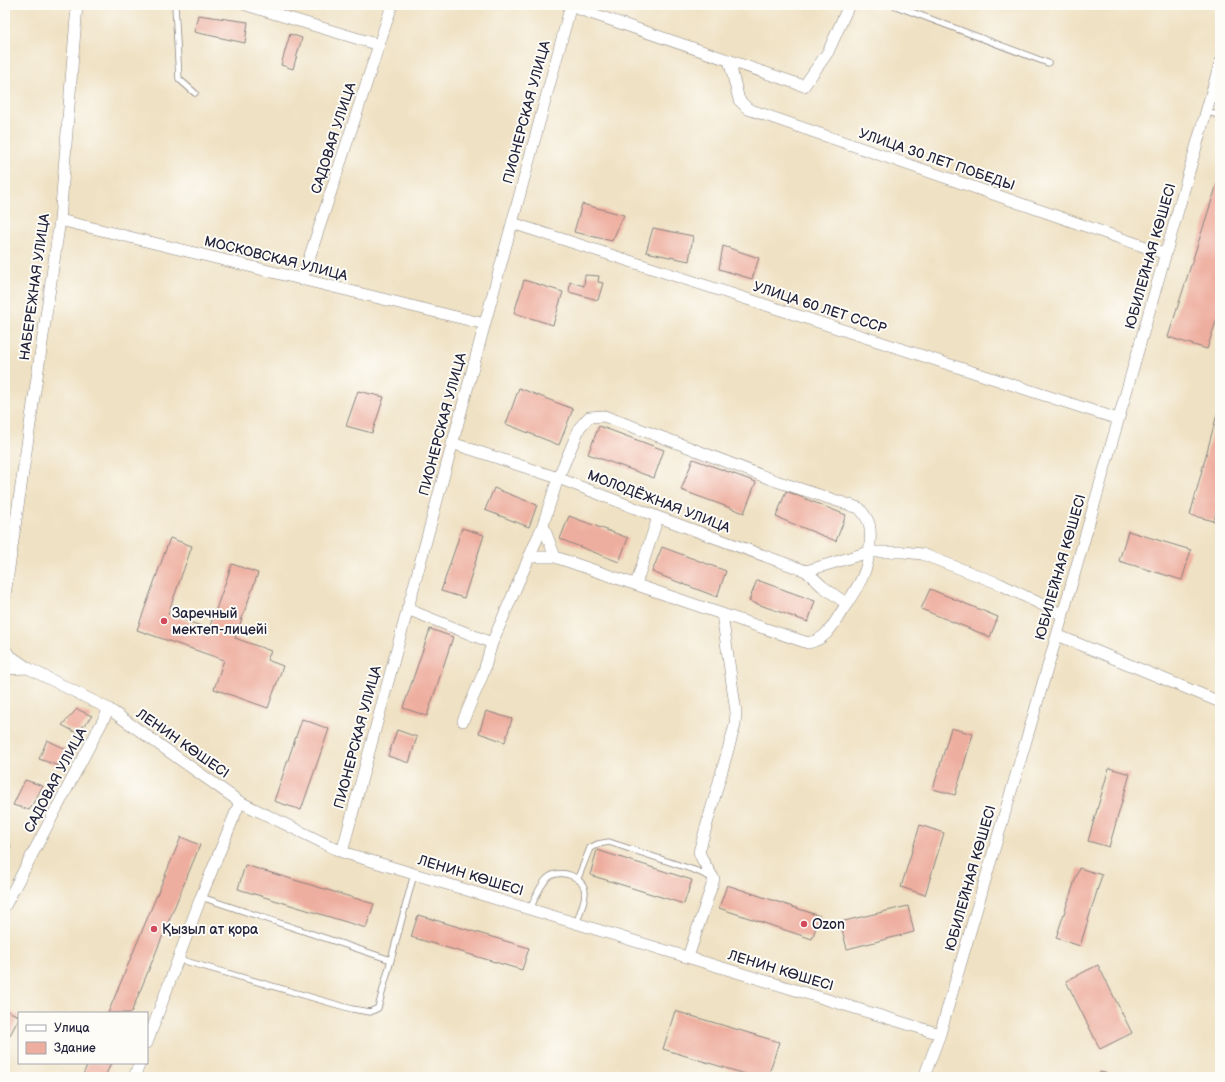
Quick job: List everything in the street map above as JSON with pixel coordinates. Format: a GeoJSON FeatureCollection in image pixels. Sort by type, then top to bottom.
{"type":"FeatureCollection","features":[{"type":"Feature","properties":{"kind":"street","name":"НАБЕРЕЖНАЯ УЛИЦА"},"geometry":{"type":"LineString","coordinates":[[5,595],[60,220],[77,5]]}},
{"type":"Feature","properties":{"kind":"street"},"geometry":{"type":"LineString","coordinates":[[246,5],[379,44]]}},
{"type":"Feature","properties":{"kind":"street","name":"САДОВАЯ УЛИЦА"},"geometry":{"type":"LineString","coordinates":[[302,280],[392,5]]}},
{"type":"Feature","properties":{"kind":"street"},"geometry":{"type":"LineString","coordinates":[[569,5],[804,86],[828,52],[849,5]]}},
{"type":"Feature","properties":{"kind":"street","name":"ПИОНЕРСКАЯ УЛИЦА"},"geometry":{"type":"LineString","coordinates":[[342,852],[512,223],[569,5]]}},
{"type":"Feature","properties":{"kind":"street","name":"УЛИЦА 30 ЛЕТ ПОБЕДЫ"},"geometry":{"type":"LineString","coordinates":[[729,60],[739,100],[748,109],[1166,254]]}},
{"type":"Feature","properties":{"kind":"street","name":"ЮБИЛЕЙНАЯ КӨШЕСІ"},"geometry":{"type":"LineString","coordinates":[[924,1077],[940,1034],[1063,615],[1220,63]]}},
{"type":"Feature","properties":{"kind":"street","name":"МОСКОВСКАЯ УЛИЦА"},"geometry":{"type":"LineString","coordinates":[[60,220],[484,324]]}},
{"type":"Feature","properties":{"kind":"street","name":"УЛИЦА 60 ЛЕТ СССР"},"geometry":{"type":"LineString","coordinates":[[512,223],[1118,419]]}},
{"type":"Feature","properties":{"kind":"street"},"geometry":{"type":"LineString","coordinates":[[463,721],[483,674],[492,643],[543,525],[558,478],[580,427],[589,417],[604,416],[776,481],[858,508],[867,517],[871,529],[867,566],[860,582],[828,633],[817,641],[808,643],[555,558],[529,558]]}},
{"type":"Feature","properties":{"kind":"street","name":"МОЛОДЁЖНАЯ УЛИЦА"},"geometry":{"type":"LineString","coordinates":[[452,443],[558,478],[658,517],[806,571],[822,586],[847,604]]}},
{"type":"Feature","properties":{"kind":"street"},"geometry":{"type":"LineString","coordinates":[[636,584],[658,517]]}},
{"type":"Feature","properties":{"kind":"street"},"geometry":{"type":"LineString","coordinates":[[543,525],[555,558]]}},
{"type":"Feature","properties":{"kind":"street"},"geometry":{"type":"LineString","coordinates":[[806,571],[869,552],[903,552],[922,554],[1000,584],[1063,615]]}},
{"type":"Feature","properties":{"kind":"street"},"geometry":{"type":"LineString","coordinates":[[407,609],[492,643]]}},
{"type":"Feature","properties":{"kind":"street"},"geometry":{"type":"LineString","coordinates":[[688,957],[714,879],[703,861],[700,852],[735,725],[736,712],[722,614]]}},
{"type":"Feature","properties":{"kind":"street"},"geometry":{"type":"LineString","coordinates":[[1057,635],[1220,702]]}},
{"type":"Feature","properties":{"kind":"street"},"geometry":{"type":"LineString","coordinates":[[5,649],[9,655],[28,668]]}},
{"type":"Feature","properties":{"kind":"street"},"geometry":{"type":"LineString","coordinates":[[5,669],[28,668]]}},
{"type":"Feature","properties":{"kind":"street","name":"ЛЕНИН КӨШЕСІ"},"geometry":{"type":"LineString","coordinates":[[28,668],[108,709],[240,802],[342,852],[940,1034]]}},
{"type":"Feature","properties":{"kind":"street","name":"САДОВАЯ УЛИЦА"},"geometry":{"type":"LineString","coordinates":[[5,906],[108,709]]}},
{"type":"Feature","properties":{"kind":"street"},"geometry":{"type":"LineString","coordinates":[[148,1040],[201,897],[240,802]]}},
{"type":"Feature","properties":{"kind":"street"},"geometry":{"type":"LineString","coordinates":[[134,1077],[140,1064]]}},
{"type":"Feature","properties":{"kind":"lane"},"geometry":{"type":"LineString","coordinates":[[175,5],[179,78],[195,93]]}},
{"type":"Feature","properties":{"kind":"lane"},"geometry":{"type":"LineString","coordinates":[[893,5],[1048,63]]}},
{"type":"Feature","properties":{"kind":"lane"},"geometry":{"type":"LineString","coordinates":[[1206,112],[1220,116]]}},
{"type":"Feature","properties":{"kind":"lane"},"geometry":{"type":"LineString","coordinates":[[578,878],[590,848],[598,844],[609,842],[697,871],[714,879]]}},
{"type":"Feature","properties":{"kind":"lane"},"geometry":{"type":"LineString","coordinates":[[530,909],[546,880],[551,876],[562,873],[578,878],[584,887],[585,893],[577,923]]}},
{"type":"Feature","properties":{"kind":"lane"},"geometry":{"type":"LineString","coordinates":[[178,959],[352,1009],[370,1012],[378,1008],[414,874]]}},
{"type":"Feature","properties":{"kind":"lane"},"geometry":{"type":"LineString","coordinates":[[201,897],[391,960]]}},
{"type":"Feature","properties":{"kind":"building"},"geometry":{"type":"Polygon","coordinates":[[[198,15],[248,22],[245,43],[194,32],[198,15]]]}},
{"type":"Feature","properties":{"kind":"building"},"geometry":{"type":"Polygon","coordinates":[[[290,34],[302,38],[293,69],[281,65],[290,34]]]}},
{"type":"Feature","properties":{"kind":"building"},"geometry":{"type":"Polygon","coordinates":[[[1217,184],[1220,185],[1220,309],[1207,349],[1168,337],[1217,184]]]}},
{"type":"Feature","properties":{"kind":"building"},"geometry":{"type":"Polygon","coordinates":[[[582,204],[624,215],[612,241],[574,232],[582,204]]]}},
{"type":"Feature","properties":{"kind":"building"},"geometry":{"type":"Polygon","coordinates":[[[653,228],[693,236],[689,261],[646,252],[653,228]]]}},
{"type":"Feature","properties":{"kind":"building"},"geometry":{"type":"Polygon","coordinates":[[[723,246],[759,258],[752,279],[719,269],[723,246]]]}},
{"type":"Feature","properties":{"kind":"building"},"geometry":{"type":"Polygon","coordinates":[[[585,275],[599,276],[598,282],[603,283],[598,300],[569,292],[570,282],[584,286],[585,275]]]}},
{"type":"Feature","properties":{"kind":"building"},"geometry":{"type":"Polygon","coordinates":[[[524,280],[563,292],[553,325],[514,313],[524,280]]]}},
{"type":"Feature","properties":{"kind":"building"},"geometry":{"type":"Polygon","coordinates":[[[519,388],[573,409],[559,445],[506,424],[519,388]]]}},
{"type":"Feature","properties":{"kind":"building"},"geometry":{"type":"Polygon","coordinates":[[[358,391],[384,397],[372,433],[346,426],[358,391]]]}},
{"type":"Feature","properties":{"kind":"building"},"geometry":{"type":"Polygon","coordinates":[[[1220,403],[1220,499],[1214,521],[1190,515],[1220,403]]]}},
{"type":"Feature","properties":{"kind":"building"},"geometry":{"type":"Polygon","coordinates":[[[599,426],[664,450],[654,478],[588,454],[599,426]]]}},
{"type":"Feature","properties":{"kind":"building"},"geometry":{"type":"Polygon","coordinates":[[[693,459],[756,482],[744,513],[681,490],[693,459]]]}},
{"type":"Feature","properties":{"kind":"building"},"geometry":{"type":"Polygon","coordinates":[[[494,488],[537,505],[529,527],[485,510],[494,488]]]}},
{"type":"Feature","properties":{"kind":"building"},"geometry":{"type":"Polygon","coordinates":[[[786,491],[846,515],[836,541],[776,517],[786,491]]]}},
{"type":"Feature","properties":{"kind":"building"},"geometry":{"type":"Polygon","coordinates":[[[569,516],[628,538],[619,562],[560,539],[569,516]]]}},
{"type":"Feature","properties":{"kind":"building"},"geometry":{"type":"Polygon","coordinates":[[[462,528],[484,535],[464,598],[441,591],[462,528]]]}},
{"type":"Feature","properties":{"kind":"building"},"geometry":{"type":"Polygon","coordinates":[[[1128,531],[1191,550],[1182,580],[1119,561],[1128,531]]]}},
{"type":"Feature","properties":{"kind":"building","name":"Заречный мектеп-лицейі"},"geometry":{"type":"Polygon","coordinates":[[[170,538],[192,546],[168,614],[209,629],[232,564],[258,573],[235,638],[271,651],[267,660],[283,666],[268,708],[214,689],[224,660],[137,630],[170,538]]]}},
{"type":"Feature","properties":{"kind":"building"},"geometry":{"type":"Polygon","coordinates":[[[662,547],[726,571],[717,597],[652,572],[662,547]]]}},
{"type":"Feature","properties":{"kind":"building"},"geometry":{"type":"Polygon","coordinates":[[[757,580],[815,601],[808,622],[749,601],[757,580]]]}},
{"type":"Feature","properties":{"kind":"building"},"geometry":{"type":"Polygon","coordinates":[[[930,589],[998,617],[990,637],[921,609],[930,589]]]}},
{"type":"Feature","properties":{"kind":"building"},"geometry":{"type":"Polygon","coordinates":[[[430,629],[453,637],[427,716],[403,708],[430,629]]]}},
{"type":"Feature","properties":{"kind":"building"},"geometry":{"type":"Polygon","coordinates":[[[77,709],[92,716],[77,733],[62,725],[77,709]]]}},
{"type":"Feature","properties":{"kind":"building"},"geometry":{"type":"Polygon","coordinates":[[[486,711],[512,719],[505,742],[479,733],[486,711]]]}},
{"type":"Feature","properties":{"kind":"building"},"geometry":{"type":"Polygon","coordinates":[[[302,719],[329,729],[301,810],[274,801],[302,719]]]}},
{"type":"Feature","properties":{"kind":"building"},"geometry":{"type":"Polygon","coordinates":[[[951,728],[973,734],[955,795],[933,789],[951,728]]]}},
{"type":"Feature","properties":{"kind":"building"},"geometry":{"type":"Polygon","coordinates":[[[397,730],[417,737],[409,763],[388,756],[397,730]]]}},
{"type":"Feature","properties":{"kind":"building"},"geometry":{"type":"Polygon","coordinates":[[[47,740],[66,749],[59,766],[39,759],[47,740]]]}},
{"type":"Feature","properties":{"kind":"building"},"geometry":{"type":"Polygon","coordinates":[[[1109,768],[1130,774],[1109,847],[1088,841],[1109,768]]]}},
{"type":"Feature","properties":{"kind":"building"},"geometry":{"type":"Polygon","coordinates":[[[25,780],[43,786],[29,810],[13,805],[25,780]]]}},
{"type":"Feature","properties":{"kind":"building"},"geometry":{"type":"Polygon","coordinates":[[[920,825],[944,833],[925,895],[901,887],[920,825]]]}},
{"type":"Feature","properties":{"kind":"building","name":"Қызыл ат қора"},"geometry":{"type":"Polygon","coordinates":[[[181,837],[200,845],[131,1012],[108,1012],[181,837]]]}},
{"type":"Feature","properties":{"kind":"building"},"geometry":{"type":"Polygon","coordinates":[[[5,844],[11,846],[5,862],[5,844]]]}},
{"type":"Feature","properties":{"kind":"building"},"geometry":{"type":"Polygon","coordinates":[[[597,850],[692,880],[684,904],[590,875],[597,850]]]}},
{"type":"Feature","properties":{"kind":"building"},"geometry":{"type":"Polygon","coordinates":[[[245,865],[374,904],[366,928],[238,889],[245,865]]]}},
{"type":"Feature","properties":{"kind":"building"},"geometry":{"type":"Polygon","coordinates":[[[1079,868],[1102,875],[1080,946],[1056,938],[1079,868]]]}},
{"type":"Feature","properties":{"kind":"building"},"geometry":{"type":"Polygon","coordinates":[[[727,885],[820,916],[812,939],[719,908],[727,885]]]}},
{"type":"Feature","properties":{"kind":"building"},"geometry":{"type":"Polygon","coordinates":[[[908,906],[914,932],[847,949],[840,922],[908,906]]]}},
{"type":"Feature","properties":{"kind":"building"},"geometry":{"type":"Polygon","coordinates":[[[418,915],[529,948],[522,970],[411,937],[418,915]]]}},
{"type":"Feature","properties":{"kind":"building"},"geometry":{"type":"Polygon","coordinates":[[[1098,965],[1132,1033],[1100,1049],[1066,981],[1098,965]]]}},
{"type":"Feature","properties":{"kind":"building"},"geometry":{"type":"Polygon","coordinates":[[[5,1010],[18,1016],[18,1020],[10,1035],[5,1032],[5,1010]]]}},
{"type":"Feature","properties":{"kind":"building"},"geometry":{"type":"Polygon","coordinates":[[[675,1011],[779,1042],[768,1077],[755,1077],[663,1049],[675,1011]]]}},
{"type":"Feature","properties":{"kind":"building"},"geometry":{"type":"Polygon","coordinates":[[[88,1064],[111,1064],[105,1077],[82,1077],[88,1064]]]}},
{"type":"Feature","properties":{"kind":"building"},"geometry":{"type":"Polygon","coordinates":[[[1100,1072],[1121,1076],[1121,1077],[1099,1077],[1100,1072]]]}},
{"type":"Feature","properties":{"kind":"place","name":"Заречный мектеп-лицейі"},"geometry":{"type":"Point","coordinates":[164,621]}},
{"type":"Feature","properties":{"kind":"place","name":"Ozon"},"geometry":{"type":"Point","coordinates":[804,924]}},
{"type":"Feature","properties":{"kind":"place","name":"Қызыл ат қора"},"geometry":{"type":"Point","coordinates":[154,929]}}]}
